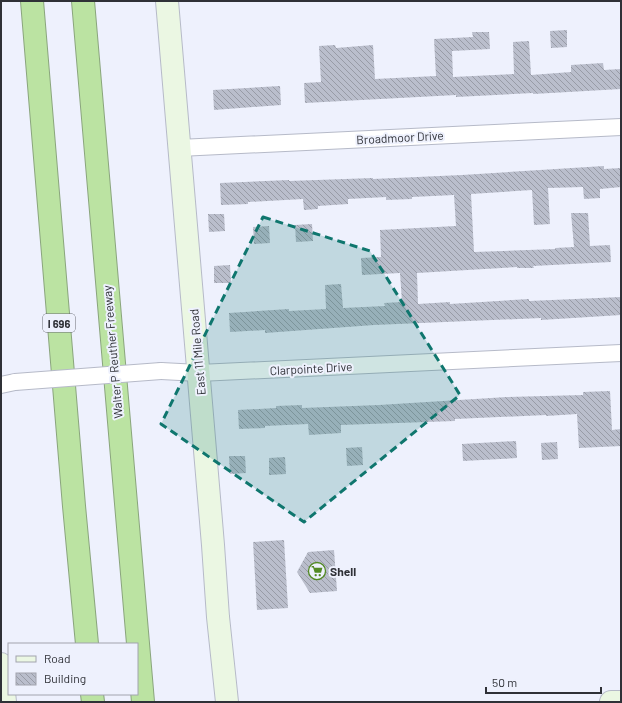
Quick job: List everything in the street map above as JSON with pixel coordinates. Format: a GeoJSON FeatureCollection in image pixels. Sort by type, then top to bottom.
{"type":"FeatureCollection","features":[{"type":"Feature","properties":{"kind":"highway","name":"I 696"},"geometry":{"type":"LineString","coordinates":[[32,1],[73,499],[87,643]]}},
{"type":"Feature","properties":{"kind":"highway","name":"Walter P Reuther Freeway"},"geometry":{"type":"LineString","coordinates":[[82,1],[138,643]]}},
{"type":"Feature","properties":{"kind":"highway","name":"Walter P Reuther Freeway"},"geometry":{"type":"LineString","coordinates":[[138,645],[143,702]]}},
{"type":"Feature","properties":{"kind":"main road","name":"East 11 Mile Road"},"geometry":{"type":"LineString","coordinates":[[167,1],[218,617],[227,702]]}},
{"type":"Feature","properties":{"kind":"main road"},"geometry":{"type":"LineString","coordinates":[[1,664],[5,702]]}},
{"type":"Feature","properties":{"kind":"main road"},"geometry":{"type":"LineString","coordinates":[[611,702],[621,702]]}},
{"type":"Feature","properties":{"kind":"street","name":"Broadmoor Drive"},"geometry":{"type":"LineString","coordinates":[[179,148],[621,127]]}},
{"type":"Feature","properties":{"kind":"street","name":"Clarpointe Drive"},"geometry":{"type":"LineString","coordinates":[[8,384],[161,370],[199,373],[621,353]]}},
{"type":"Feature","properties":{"kind":"highlighted area"},"geometry":{"type":"Polygon","coordinates":[[[263,217],[370,251],[460,395],[304,522],[161,424],[263,217]]]}},
{"type":"Feature","properties":{"kind":"building"},"geometry":{"type":"Polygon","coordinates":[[[567,30],[567,47],[551,48],[550,31],[567,30]]]}},
{"type":"Feature","properties":{"kind":"building"},"geometry":{"type":"Polygon","coordinates":[[[472,32],[489,32],[490,49],[452,51],[453,77],[514,74],[513,42],[529,41],[531,75],[571,72],[571,65],[603,63],[604,70],[621,69],[621,89],[456,97],[456,95],[305,103],[304,83],[321,82],[319,46],[335,45],[336,48],[373,45],[375,79],[436,76],[434,39],[473,37],[472,32]]]}},
{"type":"Feature","properties":{"kind":"building"},"geometry":{"type":"Polygon","coordinates":[[[280,86],[281,105],[214,110],[213,90],[280,86]]]}},
{"type":"Feature","properties":{"kind":"building"},"geometry":{"type":"Polygon","coordinates":[[[604,166],[604,169],[621,168],[621,187],[600,189],[600,198],[584,199],[583,187],[548,188],[550,224],[534,225],[532,190],[471,194],[474,252],[574,247],[571,213],[588,213],[590,246],[610,245],[611,262],[533,266],[534,268],[517,267],[417,273],[418,304],[621,297],[621,315],[541,320],[541,318],[374,325],[265,333],[265,330],[230,332],[229,313],[289,309],[289,311],[326,309],[325,285],[341,284],[343,308],[385,306],[384,303],[402,302],[400,273],[362,275],[361,258],[381,257],[380,230],[456,226],[454,195],[386,200],[386,197],[348,199],[348,204],[318,206],[318,209],[304,210],[303,199],[221,205],[220,183],[373,179],[604,166]]]}},
{"type":"Feature","properties":{"kind":"building"},"geometry":{"type":"Polygon","coordinates":[[[208,214],[224,214],[225,231],[209,232],[208,214]]]}},
{"type":"Feature","properties":{"kind":"building"},"geometry":{"type":"Polygon","coordinates":[[[312,224],[313,241],[296,242],[295,225],[312,224]]]}},
{"type":"Feature","properties":{"kind":"building"},"geometry":{"type":"Polygon","coordinates":[[[269,226],[270,243],[254,244],[253,227],[269,226]]]}},
{"type":"Feature","properties":{"kind":"building"},"geometry":{"type":"Polygon","coordinates":[[[230,265],[231,283],[214,283],[214,266],[230,265]]]}},
{"type":"Feature","properties":{"kind":"building"},"geometry":{"type":"Polygon","coordinates":[[[610,391],[612,430],[621,429],[621,446],[579,448],[577,414],[455,419],[455,421],[341,425],[341,433],[309,435],[308,424],[239,429],[238,410],[276,408],[276,406],[302,405],[302,408],[379,405],[507,397],[583,395],[583,392],[610,391]]]}},
{"type":"Feature","properties":{"kind":"building"},"geometry":{"type":"Polygon","coordinates":[[[516,441],[517,458],[463,461],[462,444],[516,441]]]}},
{"type":"Feature","properties":{"kind":"building"},"geometry":{"type":"Polygon","coordinates":[[[557,442],[558,459],[542,460],[541,443],[557,442]]]}},
{"type":"Feature","properties":{"kind":"building"},"geometry":{"type":"Polygon","coordinates":[[[362,447],[363,465],[347,466],[346,448],[362,447]]]}},
{"type":"Feature","properties":{"kind":"building"},"geometry":{"type":"Polygon","coordinates":[[[229,456],[245,456],[246,473],[230,474],[229,456]]]}},
{"type":"Feature","properties":{"kind":"building"},"geometry":{"type":"Polygon","coordinates":[[[285,457],[286,474],[269,475],[269,458],[285,457]]]}},
{"type":"Feature","properties":{"kind":"building"},"geometry":{"type":"Polygon","coordinates":[[[284,540],[288,608],[257,610],[253,542],[284,540]]]}},
{"type":"Feature","properties":{"kind":"building"},"geometry":{"type":"Polygon","coordinates":[[[334,550],[337,591],[310,593],[297,572],[308,552],[334,550]]]}},
{"type":"Feature","properties":{"kind":"place","name":"Shell"},"geometry":{"type":"Point","coordinates":[317,571]}}]}
